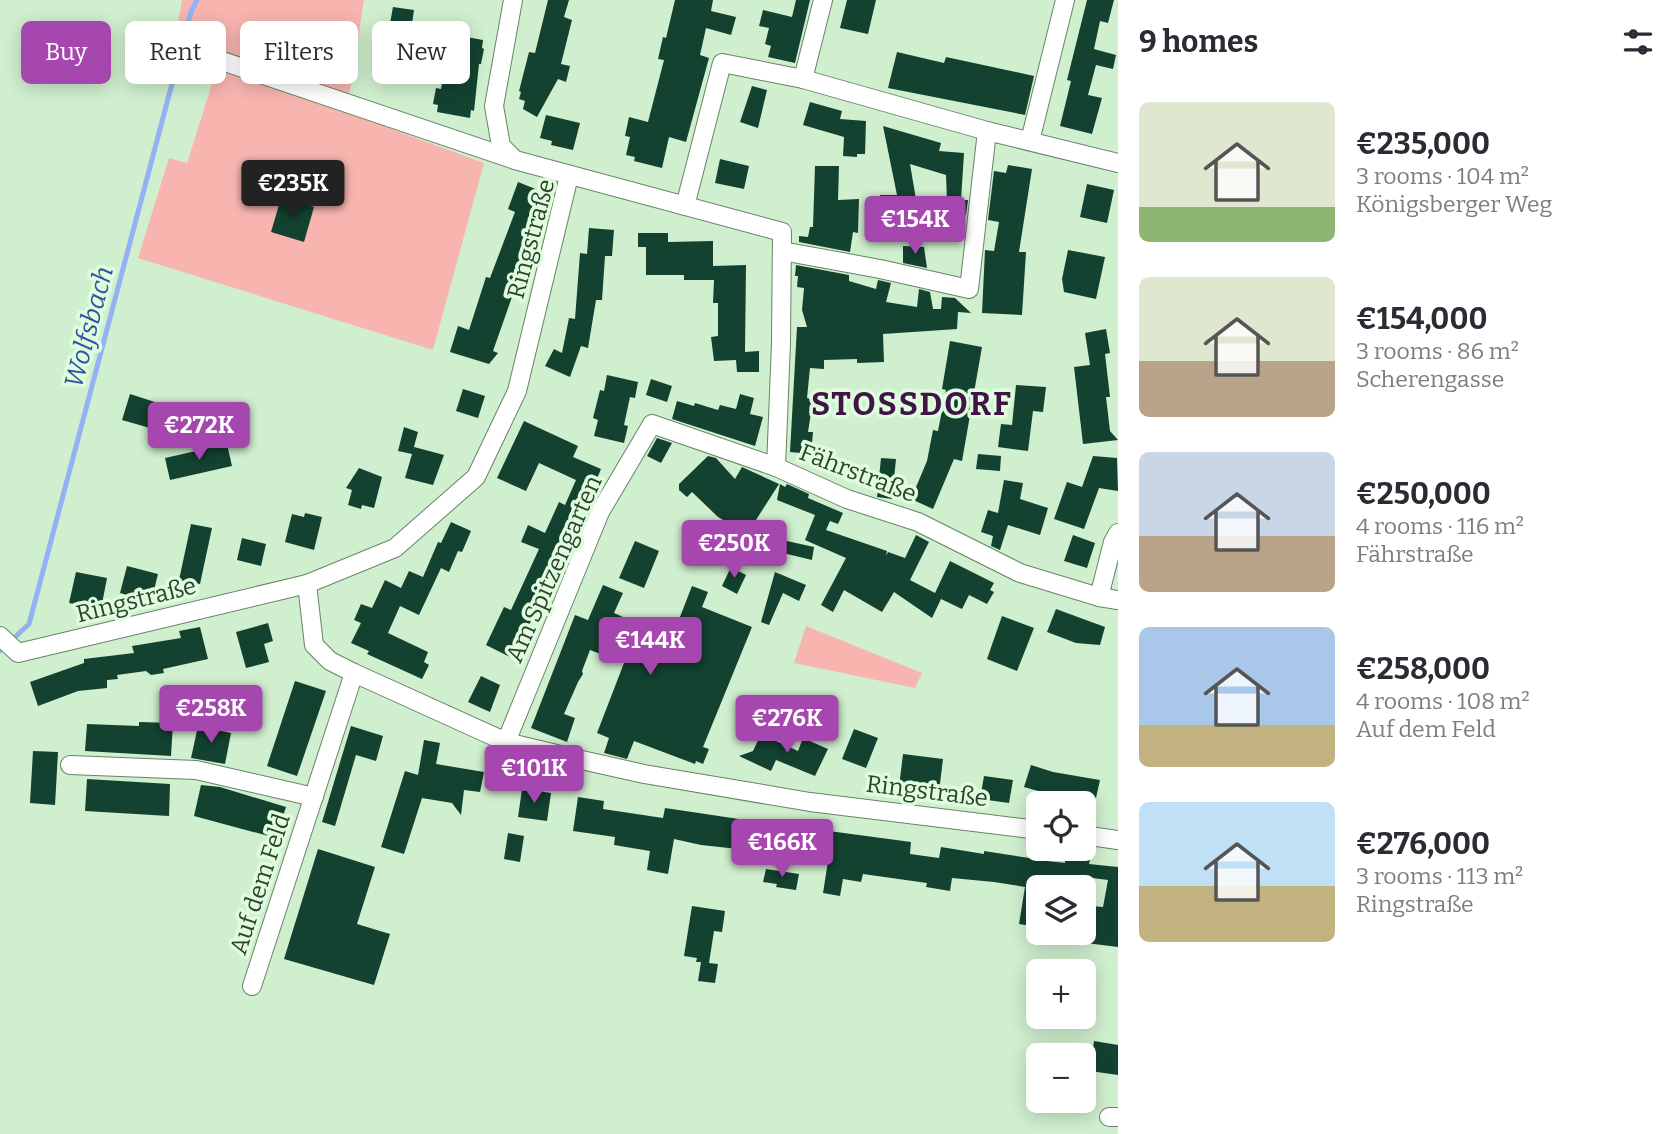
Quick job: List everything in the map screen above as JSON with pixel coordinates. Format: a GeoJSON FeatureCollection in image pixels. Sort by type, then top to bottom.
{"type":"FeatureCollection","features":[{"type":"Feature","properties":{"kind":"street"},"geometry":{"type":"LineString","coordinates":[[513,0],[494,106],[501,146],[515,160]]}},
{"type":"Feature","properties":{"kind":"street"},"geometry":{"type":"LineString","coordinates":[[803,79],[823,0]]}},
{"type":"Feature","properties":{"kind":"street"},"geometry":{"type":"LineString","coordinates":[[1030,141],[1065,0]]}},
{"type":"Feature","properties":{"kind":"street"},"geometry":{"type":"LineString","coordinates":[[226,62],[569,176]]}},
{"type":"Feature","properties":{"kind":"street"},"geometry":{"type":"LineString","coordinates":[[987,131],[969,289],[782,251],[782,232],[685,206],[722,63],[803,79],[987,131],[1118,163]]}},
{"type":"Feature","properties":{"kind":"street","name":"Ringstraße"},"geometry":{"type":"LineString","coordinates":[[1,636],[18,653],[307,584],[395,548],[476,477],[517,391],[569,176],[685,206]]}},
{"type":"Feature","properties":{"kind":"street","name":"Fährstraße"},"geometry":{"type":"LineString","coordinates":[[782,251],[776,467],[847,499],[918,522],[1020,573],[1099,597],[1118,600]]}},
{"type":"Feature","properties":{"kind":"street","name":"Am Spitzengarten"},"geometry":{"type":"LineString","coordinates":[[506,742],[600,512],[652,425],[776,467]]}},
{"type":"Feature","properties":{"kind":"street"},"geometry":{"type":"LineString","coordinates":[[1099,597],[1113,542],[1118,533]]}},
{"type":"Feature","properties":{"kind":"street","name":"Ringstraße"},"geometry":{"type":"LineString","coordinates":[[307,584],[314,645],[330,661],[506,742],[699,784],[810,802],[1026,829]]}},
{"type":"Feature","properties":{"kind":"street","name":"Auf dem Feld"},"geometry":{"type":"LineString","coordinates":[[252,986],[354,673]]}},
{"type":"Feature","properties":{"kind":"street","name":"Auf dem Feld"},"geometry":{"type":"LineString","coordinates":[[70,765],[196,770],[314,797]]}},
{"type":"Feature","properties":{"kind":"street"},"geometry":{"type":"LineString","coordinates":[[1096,837],[1118,840]]}},
{"type":"Feature","properties":{"kind":"shaded area"},"geometry":{"type":"Polygon","coordinates":[[[182,0],[364,0],[358,38],[358,21],[240,21],[240,58],[226,53],[226,21],[178,21],[182,0]]]}},
{"type":"Feature","properties":{"kind":"shaded area"},"geometry":{"type":"Polygon","coordinates":[[[226,68],[240,73],[240,84],[270,84],[484,163],[433,350],[138,258],[169,158],[187,163],[212,84],[226,84],[226,68]]]}},
{"type":"Feature","properties":{"kind":"shaded area"},"geometry":{"type":"Polygon","coordinates":[[[314,84],[351,84],[349,96],[314,84]]]}},
{"type":"Feature","properties":{"kind":"shaded area"},"geometry":{"type":"Polygon","coordinates":[[[806,626],[922,673],[915,688],[794,663],[806,626]]]}},
{"type":"Feature","properties":{"kind":"building"},"geometry":{"type":"Polygon","coordinates":[[[548,0],[569,0],[564,17],[572,20],[561,64],[570,66],[566,82],[558,79],[537,117],[523,109],[525,101],[519,99],[519,91],[529,52],[535,53],[548,0]]]}},
{"type":"Feature","properties":{"kind":"building"},"geometry":{"type":"Polygon","coordinates":[[[675,0],[713,0],[711,11],[736,17],[731,35],[706,28],[700,55],[709,58],[686,142],[669,137],[662,168],[634,161],[635,157],[626,155],[630,137],[625,136],[629,117],[648,122],[664,60],[658,59],[675,0]]]}},
{"type":"Feature","properties":{"kind":"building"},"geometry":{"type":"Polygon","coordinates":[[[796,0],[810,0],[795,63],[768,57],[771,46],[765,44],[769,28],[759,26],[763,10],[792,17],[796,0]]]}},
{"type":"Feature","properties":{"kind":"building"},"geometry":{"type":"Polygon","coordinates":[[[847,0],[876,0],[868,34],[840,28],[847,0]]]}},
{"type":"Feature","properties":{"kind":"building"},"geometry":{"type":"Polygon","coordinates":[[[1087,0],[1114,0],[1108,23],[1100,21],[1094,49],[1116,55],[1113,69],[1096,65],[1088,95],[1102,98],[1092,134],[1060,126],[1071,81],[1067,80],[1087,0]]]}},
{"type":"Feature","properties":{"kind":"building"},"geometry":{"type":"Polygon","coordinates":[[[393,7],[414,10],[412,21],[390,21],[393,7]]]}},
{"type":"Feature","properties":{"kind":"building"},"geometry":{"type":"Polygon","coordinates":[[[470,38],[483,40],[484,49],[479,64],[474,111],[471,110],[470,118],[437,112],[438,105],[433,104],[436,88],[441,89],[442,84],[470,84],[470,38]]]}},
{"type":"Feature","properties":{"kind":"building"},"geometry":{"type":"Polygon","coordinates":[[[897,52],[944,63],[946,57],[1034,76],[1025,115],[888,88],[897,52]]]}},
{"type":"Feature","properties":{"kind":"building"},"geometry":{"type":"Polygon","coordinates":[[[752,86],[767,90],[758,128],[740,122],[752,86]]]}},
{"type":"Feature","properties":{"kind":"building"},"geometry":{"type":"Polygon","coordinates":[[[810,102],[842,111],[840,119],[866,121],[865,154],[857,154],[857,157],[843,156],[844,137],[803,125],[810,102]]]}},
{"type":"Feature","properties":{"kind":"building"},"geometry":{"type":"Polygon","coordinates":[[[546,115],[580,123],[573,150],[551,145],[552,141],[540,138],[546,115]]]}},
{"type":"Feature","properties":{"kind":"building"},"geometry":{"type":"Polygon","coordinates":[[[883,126],[941,143],[939,151],[964,153],[961,200],[968,200],[966,215],[925,209],[925,201],[947,201],[946,175],[910,164],[918,211],[915,211],[915,240],[893,240],[898,210],[880,210],[880,195],[897,195],[883,126]]]}},
{"type":"Feature","properties":{"kind":"building"},"geometry":{"type":"Polygon","coordinates":[[[720,159],[749,166],[744,189],[715,183],[720,159]]]}},
{"type":"Feature","properties":{"kind":"building"},"geometry":{"type":"Polygon","coordinates":[[[1008,165],[1032,169],[1019,252],[1026,252],[1022,315],[982,313],[985,250],[994,251],[999,222],[988,220],[994,171],[1006,173],[1008,165]]]}},
{"type":"Feature","properties":{"kind":"building"},"geometry":{"type":"Polygon","coordinates":[[[815,166],[839,166],[838,200],[859,199],[858,233],[853,232],[850,252],[799,242],[799,236],[808,237],[810,227],[813,227],[815,166]]]}},
{"type":"Feature","properties":{"kind":"building"},"geometry":{"type":"Polygon","coordinates":[[[518,182],[543,192],[523,240],[531,243],[493,351],[498,353],[489,364],[450,352],[458,326],[469,330],[486,277],[490,278],[515,212],[508,209],[518,182]]]}},
{"type":"Feature","properties":{"kind":"building"},"geometry":{"type":"Polygon","coordinates":[[[1087,184],[1114,190],[1107,223],[1080,217],[1087,184]]]}},
{"type":"Feature","properties":{"kind":"building"},"geometry":{"type":"Polygon","coordinates":[[[281,198],[314,207],[304,242],[271,232],[281,198]]]}},
{"type":"Feature","properties":{"kind":"building"},"geometry":{"type":"Polygon","coordinates":[[[589,228],[614,230],[612,256],[605,256],[602,300],[596,300],[588,348],[581,346],[570,377],[545,366],[554,349],[562,353],[569,318],[575,319],[580,253],[587,254],[589,228]]]}},
{"type":"Feature","properties":{"kind":"building"},"geometry":{"type":"Polygon","coordinates":[[[638,233],[668,233],[668,242],[713,241],[713,266],[746,265],[745,352],[759,351],[759,372],[737,372],[736,360],[714,361],[711,337],[718,336],[718,303],[713,303],[714,280],[684,280],[684,275],[646,275],[646,247],[638,247],[638,233]]]}},
{"type":"Feature","properties":{"kind":"building"},"geometry":{"type":"Polygon","coordinates":[[[903,246],[924,247],[927,268],[903,263],[903,246]]]}},
{"type":"Feature","properties":{"kind":"building"},"geometry":{"type":"Polygon","coordinates":[[[1068,250],[1105,257],[1096,299],[1064,292],[1062,279],[1068,250]]]}},
{"type":"Feature","properties":{"kind":"building"},"geometry":{"type":"Polygon","coordinates":[[[796,265],[849,275],[849,281],[876,289],[878,280],[891,283],[886,302],[917,307],[919,289],[930,292],[933,309],[941,309],[942,297],[955,298],[971,313],[958,312],[957,329],[883,334],[884,362],[824,360],[824,369],[810,368],[807,398],[813,400],[808,432],[813,432],[811,454],[790,452],[797,327],[807,327],[802,310],[804,288],[797,287],[796,265]]]}},
{"type":"Feature","properties":{"kind":"building"},"geometry":{"type":"Polygon","coordinates":[[[1106,329],[1110,353],[1105,354],[1110,397],[1106,397],[1110,431],[1118,440],[1083,444],[1074,367],[1090,365],[1085,333],[1106,329]]]}},
{"type":"Feature","properties":{"kind":"building"},"geometry":{"type":"Polygon","coordinates":[[[950,341],[982,347],[962,461],[954,459],[933,509],[911,499],[927,461],[933,430],[938,431],[946,390],[942,389],[950,341]]]}},
{"type":"Feature","properties":{"kind":"building"},"geometry":{"type":"Polygon","coordinates":[[[607,375],[638,382],[635,398],[630,397],[624,425],[628,426],[624,443],[594,436],[598,420],[593,418],[600,390],[604,391],[607,375]]]}},
{"type":"Feature","properties":{"kind":"building"},"geometry":{"type":"Polygon","coordinates":[[[651,379],[672,386],[667,402],[646,395],[651,379]]]}},
{"type":"Feature","properties":{"kind":"building"},"geometry":{"type":"Polygon","coordinates":[[[1016,385],[1046,387],[1043,412],[1033,411],[1028,451],[998,447],[1001,424],[1012,425],[1016,385]]]}},
{"type":"Feature","properties":{"kind":"building"},"geometry":{"type":"Polygon","coordinates":[[[463,389],[485,396],[478,418],[456,411],[463,389]]]}},
{"type":"Feature","properties":{"kind":"building"},"geometry":{"type":"Polygon","coordinates":[[[130,394],[158,403],[150,428],[122,420],[130,394]]]}},
{"type":"Feature","properties":{"kind":"building"},"geometry":{"type":"Polygon","coordinates":[[[740,394],[754,398],[750,414],[763,417],[755,446],[672,419],[677,401],[718,410],[720,405],[736,409],[740,394]]]}},
{"type":"Feature","properties":{"kind":"building"},"geometry":{"type":"Polygon","coordinates":[[[524,421],[578,446],[573,457],[601,469],[593,488],[590,487],[514,659],[486,645],[504,607],[511,610],[539,549],[521,542],[528,525],[545,533],[559,502],[565,505],[576,480],[539,463],[526,491],[497,478],[524,421]]]}},
{"type":"Feature","properties":{"kind":"building"},"geometry":{"type":"Polygon","coordinates":[[[404,427],[418,432],[412,454],[398,451],[404,427]]]}},
{"type":"Feature","properties":{"kind":"building"},"geometry":{"type":"Polygon","coordinates":[[[657,438],[672,443],[661,463],[647,456],[657,438]]]}},
{"type":"Feature","properties":{"kind":"building"},"geometry":{"type":"Polygon","coordinates":[[[227,444],[232,466],[170,480],[165,458],[227,444]]]}},
{"type":"Feature","properties":{"kind":"building"},"geometry":{"type":"Polygon","coordinates":[[[414,447],[444,455],[433,485],[405,478],[414,447]]]}},
{"type":"Feature","properties":{"kind":"building"},"geometry":{"type":"Polygon","coordinates":[[[978,454],[1001,456],[1000,471],[976,469],[978,454]]]}},
{"type":"Feature","properties":{"kind":"building"},"geometry":{"type":"Polygon","coordinates":[[[708,456],[716,458],[735,479],[742,467],[779,484],[747,534],[718,517],[692,492],[687,497],[679,490],[679,484],[708,456]]]}},
{"type":"Feature","properties":{"kind":"building"},"geometry":{"type":"Polygon","coordinates":[[[1093,456],[1117,458],[1118,491],[1099,488],[1084,529],[1054,519],[1067,482],[1082,487],[1093,456]]]}},
{"type":"Feature","properties":{"kind":"building"},"geometry":{"type":"Polygon","coordinates":[[[881,458],[896,459],[892,499],[877,497],[881,458]]]}},
{"type":"Feature","properties":{"kind":"building"},"geometry":{"type":"Polygon","coordinates":[[[359,468],[382,477],[374,508],[362,505],[361,509],[348,505],[352,490],[346,488],[359,468]]]}},
{"type":"Feature","properties":{"kind":"building"},"geometry":{"type":"Polygon","coordinates":[[[1004,480],[1023,483],[1020,499],[1048,508],[1040,535],[1008,525],[1000,550],[991,546],[993,536],[981,532],[988,510],[998,513],[1004,480]]]}},
{"type":"Feature","properties":{"kind":"building"},"geometry":{"type":"Polygon","coordinates":[[[780,484],[785,487],[787,484],[809,494],[808,498],[843,513],[838,524],[830,521],[826,530],[887,551],[886,556],[888,552],[905,558],[916,535],[929,542],[910,580],[935,593],[950,561],[994,583],[990,590],[994,592],[987,604],[969,595],[962,609],[941,599],[932,618],[894,592],[882,612],[844,590],[833,612],[821,605],[846,558],[805,540],[815,515],[777,500],[780,484]]]}},
{"type":"Feature","properties":{"kind":"building"},"geometry":{"type":"Polygon","coordinates":[[[305,513],[322,517],[314,550],[285,542],[292,514],[304,517],[305,513]]]}},
{"type":"Feature","properties":{"kind":"building"},"geometry":{"type":"Polygon","coordinates":[[[451,522],[471,531],[462,552],[458,551],[449,572],[441,568],[419,615],[400,606],[388,633],[428,652],[424,662],[429,665],[422,679],[367,654],[369,651],[351,643],[361,623],[354,620],[361,604],[372,608],[385,580],[401,588],[409,571],[423,577],[438,542],[441,543],[451,522]]]}},
{"type":"Feature","properties":{"kind":"building"},"geometry":{"type":"Polygon","coordinates":[[[191,524],[212,528],[200,584],[179,580],[191,524]]]}},
{"type":"Feature","properties":{"kind":"building"},"geometry":{"type":"Polygon","coordinates":[[[760,535],[814,547],[812,560],[758,547],[760,535]]]}},
{"type":"Feature","properties":{"kind":"building"},"geometry":{"type":"Polygon","coordinates":[[[1073,535],[1095,543],[1087,568],[1064,561],[1073,535]]]}},
{"type":"Feature","properties":{"kind":"building"},"geometry":{"type":"Polygon","coordinates":[[[242,538],[266,544],[261,566],[237,560],[242,538]]]}},
{"type":"Feature","properties":{"kind":"building"},"geometry":{"type":"Polygon","coordinates":[[[635,541],[659,551],[644,588],[619,578],[635,541]]]}},
{"type":"Feature","properties":{"kind":"building"},"geometry":{"type":"Polygon","coordinates":[[[127,566],[158,574],[151,602],[120,593],[127,566]]]}},
{"type":"Feature","properties":{"kind":"building"},"geometry":{"type":"Polygon","coordinates":[[[731,567],[746,575],[737,594],[722,586],[731,567]]]}},
{"type":"Feature","properties":{"kind":"building"},"geometry":{"type":"Polygon","coordinates":[[[76,572],[107,578],[101,609],[69,603],[76,572]]]}},
{"type":"Feature","properties":{"kind":"building"},"geometry":{"type":"Polygon","coordinates":[[[775,572],[806,585],[799,601],[783,593],[769,625],[761,622],[775,572]]]}},
{"type":"Feature","properties":{"kind":"building"},"geometry":{"type":"Polygon","coordinates":[[[603,585],[623,593],[614,613],[632,621],[631,624],[671,640],[692,586],[708,592],[702,607],[752,627],[703,747],[709,749],[703,764],[696,761],[695,764],[634,741],[627,759],[604,753],[609,738],[597,733],[624,663],[590,650],[583,674],[564,714],[575,718],[567,742],[531,728],[575,615],[588,620],[603,585]]]}},
{"type":"Feature","properties":{"kind":"building"},"geometry":{"type":"Polygon","coordinates":[[[1056,609],[1105,627],[1100,645],[1076,643],[1047,632],[1056,609]]]}},
{"type":"Feature","properties":{"kind":"building"},"geometry":{"type":"Polygon","coordinates":[[[1002,616],[1034,628],[1017,671],[987,659],[1002,616]]]}},
{"type":"Feature","properties":{"kind":"building"},"geometry":{"type":"Polygon","coordinates":[[[268,623],[273,641],[264,644],[269,662],[246,668],[236,632],[268,623]]]}},
{"type":"Feature","properties":{"kind":"building"},"geometry":{"type":"Polygon","coordinates":[[[200,627],[208,659],[163,669],[164,673],[151,675],[146,671],[117,675],[118,679],[107,680],[107,688],[78,691],[38,706],[30,682],[84,663],[84,659],[134,653],[132,646],[181,638],[179,631],[200,627]]]}},
{"type":"Feature","properties":{"kind":"building"},"geometry":{"type":"Polygon","coordinates":[[[481,676],[500,685],[490,712],[468,702],[481,676]]]}},
{"type":"Feature","properties":{"kind":"building"},"geometry":{"type":"Polygon","coordinates":[[[295,681],[326,691],[297,776],[267,766],[295,681]]]}},
{"type":"Feature","properties":{"kind":"building"},"geometry":{"type":"Polygon","coordinates":[[[139,722],[173,723],[171,756],[85,751],[87,724],[139,726],[139,722]]]}},
{"type":"Feature","properties":{"kind":"building"},"geometry":{"type":"Polygon","coordinates":[[[198,726],[231,733],[225,764],[191,758],[198,726]]]}},
{"type":"Feature","properties":{"kind":"building"},"geometry":{"type":"Polygon","coordinates":[[[351,726],[383,736],[376,761],[356,755],[335,826],[322,822],[351,726]]]}},
{"type":"Feature","properties":{"kind":"building"},"geometry":{"type":"Polygon","coordinates":[[[854,729],[878,738],[866,768],[842,759],[854,729]]]}},
{"type":"Feature","properties":{"kind":"building"},"geometry":{"type":"Polygon","coordinates":[[[761,734],[798,751],[803,738],[828,749],[815,776],[776,760],[771,771],[739,756],[753,751],[761,734]]]}},
{"type":"Feature","properties":{"kind":"building"},"geometry":{"type":"Polygon","coordinates":[[[424,740],[440,743],[436,764],[484,772],[480,792],[464,790],[461,815],[452,803],[422,798],[404,854],[381,847],[405,771],[418,775],[424,740]]]}},
{"type":"Feature","properties":{"kind":"building"},"geometry":{"type":"Polygon","coordinates":[[[33,751],[58,752],[55,805],[30,803],[33,751]]]}},
{"type":"Feature","properties":{"kind":"building"},"geometry":{"type":"Polygon","coordinates":[[[903,754],[943,759],[939,792],[899,787],[903,754]]]}},
{"type":"Feature","properties":{"kind":"building"},"geometry":{"type":"Polygon","coordinates":[[[1031,765],[1053,772],[1100,780],[1096,798],[1096,791],[1038,791],[1024,787],[1031,765]]]}},
{"type":"Feature","properties":{"kind":"building"},"geometry":{"type":"Polygon","coordinates":[[[984,776],[1013,780],[1009,803],[980,799],[984,776]]]}},
{"type":"Feature","properties":{"kind":"building"},"geometry":{"type":"Polygon","coordinates":[[[87,779],[170,784],[169,816],[85,811],[87,779]]]}},
{"type":"Feature","properties":{"kind":"building"},"geometry":{"type":"Polygon","coordinates":[[[201,785],[220,787],[286,807],[276,838],[194,816],[201,785]]]}},
{"type":"Feature","properties":{"kind":"building"},"geometry":{"type":"Polygon","coordinates":[[[522,789],[551,793],[547,821],[518,817],[522,789]]]}},
{"type":"Feature","properties":{"kind":"building"},"geometry":{"type":"Polygon","coordinates":[[[578,797],[604,801],[603,809],[663,818],[665,808],[759,822],[759,826],[770,827],[767,852],[701,845],[674,839],[668,874],[647,870],[650,851],[614,845],[615,837],[573,831],[578,797]]]}},
{"type":"Feature","properties":{"kind":"building"},"geometry":{"type":"Polygon","coordinates":[[[799,827],[911,842],[910,854],[939,858],[941,847],[1026,858],[1026,861],[1090,861],[1089,864],[1118,867],[1118,947],[1096,944],[1096,906],[1103,907],[1108,880],[1096,878],[1096,875],[1026,875],[1026,925],[1019,924],[1025,887],[952,878],[950,891],[926,887],[927,883],[863,874],[861,882],[843,879],[840,896],[823,893],[828,861],[795,856],[799,827]]]}},
{"type":"Feature","properties":{"kind":"building"},"geometry":{"type":"Polygon","coordinates":[[[508,833],[524,836],[520,862],[504,859],[508,833]]]}},
{"type":"Feature","properties":{"kind":"building"},"geometry":{"type":"Polygon","coordinates":[[[318,849],[375,867],[357,924],[390,934],[374,985],[284,959],[318,849]]]}},
{"type":"Feature","properties":{"kind":"building"},"geometry":{"type":"Polygon","coordinates":[[[766,869],[799,874],[796,890],[763,882],[766,869]]]}},
{"type":"Feature","properties":{"kind":"building"},"geometry":{"type":"Polygon","coordinates":[[[692,906],[725,911],[722,932],[714,931],[709,963],[718,964],[715,983],[698,981],[701,962],[696,962],[697,958],[684,956],[692,906]]]}},
{"type":"Feature","properties":{"kind":"building"},"geometry":{"type":"Polygon","coordinates":[[[1094,1041],[1118,1045],[1118,1075],[1096,1072],[1096,1043],[1094,1041]]]}},
{"type":"Feature","properties":{"kind":"waterway","name":"Wolfsbach"},"geometry":{"type":"LineString","coordinates":[[0,651],[29,624],[191,12],[197,0]]}},
{"type":"Feature","properties":{"kind":"district","name":"STOSSDORF"},"geometry":{"type":"Point","coordinates":[912,404]}}]}
